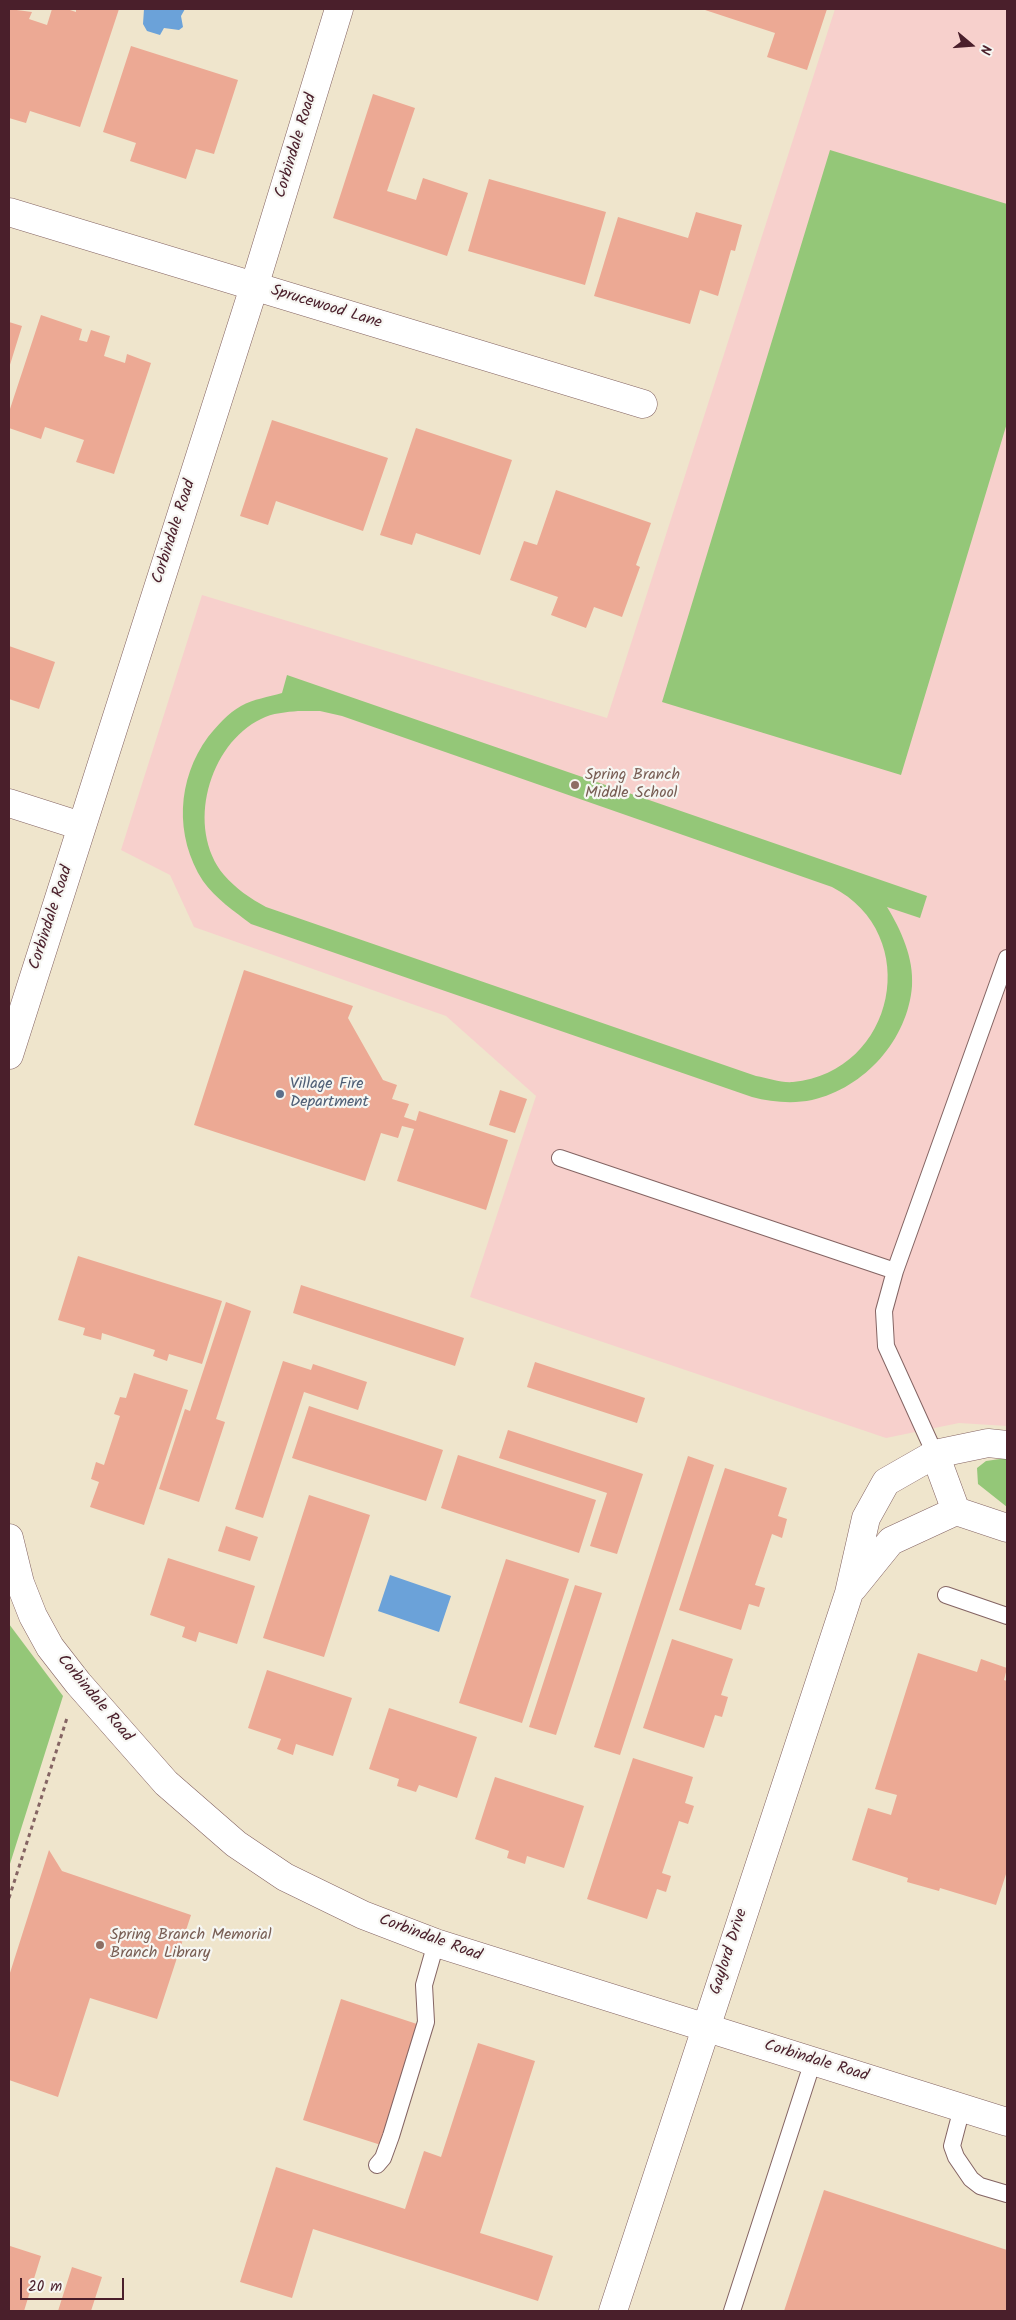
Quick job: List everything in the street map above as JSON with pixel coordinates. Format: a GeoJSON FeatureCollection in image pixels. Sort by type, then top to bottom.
{"type":"FeatureCollection","features":[{"type":"Feature","properties":{"kind":"street","name":"Corbindale Road"},"geometry":{"type":"LineString","coordinates":[[9,1055],[254,286],[339,9]]}},
{"type":"Feature","properties":{"kind":"street","name":"Sprucewood Lane"},"geometry":{"type":"LineString","coordinates":[[9,212],[643,404]]}},
{"type":"Feature","properties":{"kind":"street"},"geometry":{"type":"LineString","coordinates":[[9,803],[81,826]]}},
{"type":"Feature","properties":{"kind":"street","name":"Gaylord Drive"},"geometry":{"type":"LineString","coordinates":[[613,2311],[849,1593],[866,1518],[886,1482],[935,1454],[988,1443],[1007,1445]]}},
{"type":"Feature","properties":{"kind":"street"},"geometry":{"type":"LineString","coordinates":[[935,1454],[956,1511],[1007,1528]]}},
{"type":"Feature","properties":{"kind":"street","name":"Gaylord Drive"},"geometry":{"type":"LineString","coordinates":[[849,1593],[891,1541],[956,1511]]}},
{"type":"Feature","properties":{"kind":"street","name":"Corbindale Road"},"geometry":{"type":"LineString","coordinates":[[9,1538],[20,1583],[33,1616],[50,1647],[78,1683],[166,1783],[236,1844],[285,1877],[328,1899],[436,1943],[1007,2122]]}},
{"type":"Feature","properties":{"kind":"lane"},"geometry":{"type":"LineString","coordinates":[[935,1454],[886,1346],[884,1311],[895,1271],[1007,958]]}},
{"type":"Feature","properties":{"kind":"lane"},"geometry":{"type":"LineString","coordinates":[[560,1158],[895,1271]]}},
{"type":"Feature","properties":{"kind":"lane"},"geometry":{"type":"LineString","coordinates":[[946,1595],[1007,1616]]}},
{"type":"Feature","properties":{"kind":"lane"},"geometry":{"type":"LineString","coordinates":[[377,2165],[383,2158],[391,2136],[426,2022],[424,1985],[436,1943]]}},
{"type":"Feature","properties":{"kind":"lane"},"geometry":{"type":"LineString","coordinates":[[732,2311],[813,2061]]}},
{"type":"Feature","properties":{"kind":"lane"},"geometry":{"type":"LineString","coordinates":[[962,2108],[952,2146],[956,2157],[971,2179],[980,2186],[1007,2194]]}},
{"type":"Feature","properties":{"kind":"path"},"geometry":{"type":"LineString","coordinates":[[9,1898],[78,1683]]}},
{"type":"Feature","properties":{"kind":"shaded area","name":"Spring Branch Middle School"},"geometry":{"type":"Polygon","coordinates":[[[835,9],[1007,9],[1007,1426],[959,1423],[886,1438],[470,1297],[536,1096],[446,1016],[194,927],[170,875],[121,850],[202,595],[607,718],[835,9]]]}},
{"type":"Feature","properties":{"kind":"green space"},"geometry":{"type":"Polygon","coordinates":[[[830,150],[1007,204],[1007,423],[901,775],[662,702],[830,150]]]}},
{"type":"Feature","properties":{"kind":"green space"},"geometry":{"type":"Polygon","coordinates":[[[287,675],[927,896],[920,918],[887,907],[906,945],[912,976],[909,1006],[893,1042],[866,1073],[849,1085],[831,1094],[805,1101],[782,1102],[767,1100],[752,1097],[251,924],[214,893],[203,881],[194,864],[187,845],[184,827],[185,789],[198,753],[208,737],[223,720],[236,709],[246,704],[282,693],[287,675]],[[320,711],[275,714],[261,719],[243,731],[228,747],[216,767],[208,789],[205,812],[206,834],[212,856],[228,880],[260,904],[756,1076],[774,1080],[793,1082],[828,1073],[855,1054],[875,1028],[886,998],[887,967],[879,936],[861,908],[832,887],[342,716],[320,711]]]}},
{"type":"Feature","properties":{"kind":"green space"},"geometry":{"type":"Polygon","coordinates":[[[1007,1458],[1007,1507],[978,1484],[977,1468],[986,1461],[1007,1458]]]}},
{"type":"Feature","properties":{"kind":"green space"},"geometry":{"type":"Polygon","coordinates":[[[9,1624],[63,1696],[9,1867],[9,1624]]]}},
{"type":"Feature","properties":{"kind":"water"},"geometry":{"type":"Polygon","coordinates":[[[144,9],[185,9],[181,16],[183,27],[179,30],[164,28],[160,35],[147,31],[143,24],[144,9]]]}},
{"type":"Feature","properties":{"kind":"water"},"geometry":{"type":"Polygon","coordinates":[[[390,1575],[451,1596],[439,1632],[378,1611],[390,1575]]]}},
{"type":"Feature","properties":{"kind":"building"},"geometry":{"type":"Polygon","coordinates":[[[9,9],[32,12],[29,19],[47,25],[52,9],[67,9],[76,12],[76,9],[119,9],[80,127],[30,111],[26,123],[9,118],[9,9]]]}},
{"type":"Feature","properties":{"kind":"building"},"geometry":{"type":"Polygon","coordinates":[[[702,9],[827,9],[807,70],[767,57],[775,33],[702,9]]]}},
{"type":"Feature","properties":{"kind":"building"},"geometry":{"type":"Polygon","coordinates":[[[131,46],[238,80],[214,154],[196,149],[186,179],[130,161],[136,143],[103,132],[131,46]]]}},
{"type":"Feature","properties":{"kind":"building"},"geometry":{"type":"Polygon","coordinates":[[[373,94],[415,108],[387,191],[416,200],[423,178],[468,193],[447,256],[333,218],[373,94]]]}},
{"type":"Feature","properties":{"kind":"building"},"geometry":{"type":"Polygon","coordinates":[[[489,179],[606,212],[585,285],[468,251],[489,179]]]}},
{"type":"Feature","properties":{"kind":"building"},"geometry":{"type":"Polygon","coordinates":[[[696,212],[742,225],[735,251],[731,250],[718,296],[700,290],[690,324],[594,296],[618,217],[688,238],[696,212]]]}},
{"type":"Feature","properties":{"kind":"building"},"geometry":{"type":"Polygon","coordinates":[[[41,315],[82,329],[79,340],[87,342],[91,330],[110,336],[104,356],[125,363],[127,354],[151,363],[114,474],[76,462],[84,440],[45,427],[41,439],[9,428],[9,412],[41,315]]]}},
{"type":"Feature","properties":{"kind":"building"},"geometry":{"type":"Polygon","coordinates":[[[9,322],[22,326],[9,368],[9,322]]]}},
{"type":"Feature","properties":{"kind":"building"},"geometry":{"type":"Polygon","coordinates":[[[272,420],[388,458],[363,531],[276,501],[268,525],[240,516],[272,420]]]}},
{"type":"Feature","properties":{"kind":"building"},"geometry":{"type":"Polygon","coordinates":[[[416,428],[512,460],[480,555],[416,533],[412,545],[380,535],[416,428]]]}},
{"type":"Feature","properties":{"kind":"building"},"geometry":{"type":"Polygon","coordinates":[[[556,490],[651,523],[636,565],[640,567],[622,617],[594,607],[586,628],[551,615],[558,597],[510,580],[524,541],[537,545],[556,490]]]}},
{"type":"Feature","properties":{"kind":"building"},"geometry":{"type":"Polygon","coordinates":[[[9,646],[55,662],[39,709],[9,699],[9,646]]]}},
{"type":"Feature","properties":{"kind":"building"},"geometry":{"type":"Polygon","coordinates":[[[244,970],[353,1006],[348,1018],[383,1080],[397,1085],[392,1099],[409,1104],[404,1117],[416,1121],[419,1111],[508,1140],[486,1210],[397,1181],[414,1129],[402,1126],[398,1138],[381,1133],[365,1181],[194,1125],[244,970]]]}},
{"type":"Feature","properties":{"kind":"building"},"geometry":{"type":"Polygon","coordinates":[[[500,1090],[527,1099],[515,1133],[489,1125],[500,1090]]]}},
{"type":"Feature","properties":{"kind":"building"},"geometry":{"type":"Polygon","coordinates":[[[78,1256],[222,1301],[202,1364],[169,1354],[167,1361],[153,1356],[155,1350],[102,1333],[101,1340],[83,1335],[85,1328],[58,1320],[78,1256]]]}},
{"type":"Feature","properties":{"kind":"building"},"geometry":{"type":"Polygon","coordinates":[[[301,1285],[464,1338],[455,1366],[293,1313],[301,1285]]]}},
{"type":"Feature","properties":{"kind":"building"},"geometry":{"type":"Polygon","coordinates":[[[226,1302],[251,1311],[216,1419],[225,1422],[199,1502],[159,1489],[185,1409],[190,1411],[226,1302]]]}},
{"type":"Feature","properties":{"kind":"building"},"geometry":{"type":"Polygon","coordinates":[[[283,1361],[311,1370],[313,1364],[367,1382],[358,1410],[304,1392],[263,1518],[235,1509],[283,1361]]]}},
{"type":"Feature","properties":{"kind":"building"},"geometry":{"type":"Polygon","coordinates":[[[535,1362],[645,1398],[637,1423],[527,1387],[535,1362]]]}},
{"type":"Feature","properties":{"kind":"building"},"geometry":{"type":"Polygon","coordinates":[[[134,1373],[188,1390],[144,1525],[90,1507],[99,1482],[91,1479],[96,1462],[104,1465],[120,1416],[114,1414],[120,1397],[126,1398],[134,1373]]]}},
{"type":"Feature","properties":{"kind":"building"},"geometry":{"type":"Polygon","coordinates":[[[309,1406],[443,1450],[426,1501],[292,1458],[309,1406]]]}},
{"type":"Feature","properties":{"kind":"building"},"geometry":{"type":"Polygon","coordinates":[[[508,1430],[643,1474],[617,1554],[590,1546],[607,1493],[499,1458],[508,1430]]]}},
{"type":"Feature","properties":{"kind":"building"},"geometry":{"type":"Polygon","coordinates":[[[458,1455],[596,1500],[579,1553],[441,1508],[458,1455]]]}},
{"type":"Feature","properties":{"kind":"building"},"geometry":{"type":"Polygon","coordinates":[[[688,1456],[714,1465],[620,1755],[594,1747],[688,1456]]]}},
{"type":"Feature","properties":{"kind":"building"},"geometry":{"type":"Polygon","coordinates":[[[725,1468],[787,1488],[778,1516],[787,1519],[782,1538],[772,1534],[755,1585],[765,1588],[759,1607],[749,1604],[741,1630],[679,1610],[725,1468]]]}},
{"type":"Feature","properties":{"kind":"building"},"geometry":{"type":"Polygon","coordinates":[[[309,1495],[370,1515],[324,1657],[263,1638],[309,1495]]]}},
{"type":"Feature","properties":{"kind":"building"},"geometry":{"type":"Polygon","coordinates":[[[226,1526],[258,1537],[250,1561],[218,1551],[226,1526]]]}},
{"type":"Feature","properties":{"kind":"building"},"geometry":{"type":"Polygon","coordinates":[[[168,1558],[255,1586],[237,1644],[199,1632],[196,1642],[182,1637],[185,1627],[150,1615],[168,1558]]]}},
{"type":"Feature","properties":{"kind":"building"},"geometry":{"type":"Polygon","coordinates":[[[506,1559],[569,1579],[522,1723],[459,1703],[506,1559]]]}},
{"type":"Feature","properties":{"kind":"building"},"geometry":{"type":"Polygon","coordinates":[[[575,1585],[602,1593],[556,1735],[529,1727],[575,1585]]]}},
{"type":"Feature","properties":{"kind":"building"},"geometry":{"type":"Polygon","coordinates":[[[672,1639],[733,1659],[721,1695],[728,1697],[722,1717],[715,1715],[704,1748],[643,1728],[672,1639]]]}},
{"type":"Feature","properties":{"kind":"building"},"geometry":{"type":"Polygon","coordinates":[[[918,1653],[977,1672],[981,1659],[1007,1668],[1004,1680],[1007,1681],[1007,1871],[996,1905],[940,1888],[939,1891],[907,1882],[908,1878],[852,1860],[868,1808],[891,1815],[897,1795],[875,1789],[918,1653]]]}},
{"type":"Feature","properties":{"kind":"building"},"geometry":{"type":"Polygon","coordinates":[[[267,1670],[352,1698],[333,1756],[296,1744],[293,1755],[277,1749],[281,1739],[248,1728],[267,1670]]]}},
{"type":"Feature","properties":{"kind":"building"},"geometry":{"type":"Polygon","coordinates":[[[389,1708],[477,1737],[457,1798],[419,1785],[416,1792],[397,1786],[399,1779],[369,1769],[389,1708]]]}},
{"type":"Feature","properties":{"kind":"building"},"geometry":{"type":"Polygon","coordinates":[[[633,1758],[693,1777],[685,1803],[694,1806],[688,1824],[679,1821],[662,1873],[671,1876],[666,1892],[657,1889],[647,1919],[587,1899],[633,1758]]]}},
{"type":"Feature","properties":{"kind":"building"},"geometry":{"type":"Polygon","coordinates":[[[495,1777],[584,1806],[564,1868],[527,1856],[525,1864],[507,1858],[509,1851],[475,1839],[495,1777]]]}},
{"type":"Feature","properties":{"kind":"building","name":"Spring Branch Memorial Branch Library"},"geometry":{"type":"Polygon","coordinates":[[[49,1850],[62,1871],[191,1915],[157,2019],[90,1998],[58,2097],[9,2080],[9,1976],[49,1850]]]}},
{"type":"Feature","properties":{"kind":"building"},"geometry":{"type":"Polygon","coordinates":[[[341,1999],[420,2025],[381,2145],[303,2120],[341,1999]]]}},
{"type":"Feature","properties":{"kind":"building"},"geometry":{"type":"Polygon","coordinates":[[[478,2043],[535,2061],[480,2233],[553,2256],[538,2301],[313,2229],[292,2298],[240,2282],[276,2167],[405,2209],[424,2151],[441,2157],[478,2043]]]}},
{"type":"Feature","properties":{"kind":"building"},"geometry":{"type":"Polygon","coordinates":[[[824,2190],[1007,2250],[1007,2311],[784,2311],[824,2190]]]}},
{"type":"Feature","properties":{"kind":"building"},"geometry":{"type":"Polygon","coordinates":[[[10,2246],[41,2256],[24,2311],[9,2311],[10,2246]]]}},
{"type":"Feature","properties":{"kind":"building"},"geometry":{"type":"Polygon","coordinates":[[[72,2267],[102,2277],[91,2311],[58,2311],[72,2267]]]}},
{"type":"Feature","properties":{"kind":"place","name":"Spring Branch Middle School"},"geometry":{"type":"Point","coordinates":[575,785]}},
{"type":"Feature","properties":{"kind":"place","name":"Village Fire Department"},"geometry":{"type":"Point","coordinates":[280,1094]}},
{"type":"Feature","properties":{"kind":"place","name":"Spring Branch Memorial Branch Library"},"geometry":{"type":"Point","coordinates":[100,1945]}}]}
